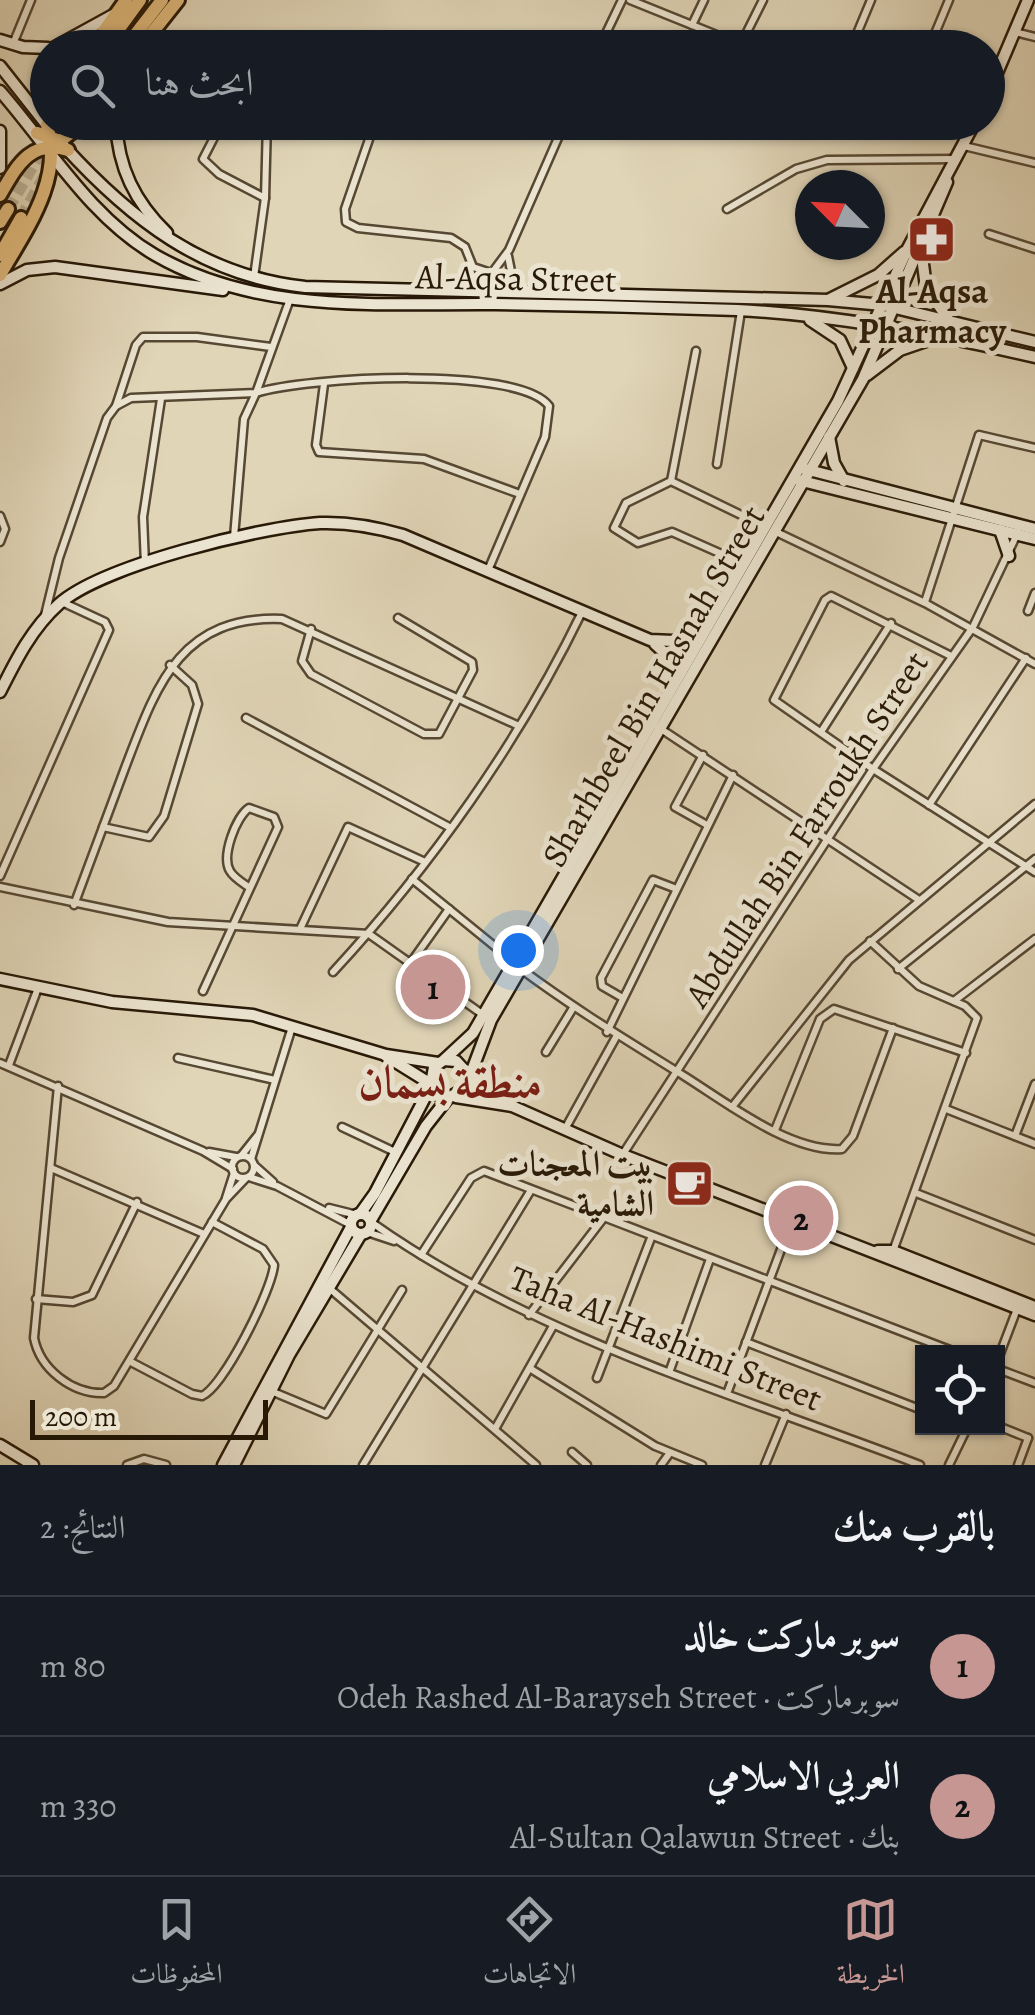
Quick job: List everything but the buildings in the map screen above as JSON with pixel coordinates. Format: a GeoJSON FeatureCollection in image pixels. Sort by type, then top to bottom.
{"type":"FeatureCollection","features":[{"type":"Feature","properties":{"kind":"highway"},"geometry":{"type":"LineString","coordinates":[[105,30],[126,0]]}},
{"type":"Feature","properties":{"kind":"highway"},"geometry":{"type":"LineString","coordinates":[[118,30],[140,0]]}},
{"type":"Feature","properties":{"kind":"highway"},"geometry":{"type":"LineString","coordinates":[[139,30],[162,0]]}},
{"type":"Feature","properties":{"kind":"highway"},"geometry":{"type":"LineString","coordinates":[[154,30],[178,0]]}},
{"type":"Feature","properties":{"kind":"highway"},"geometry":{"type":"LineString","coordinates":[[0,195],[25,157],[54,142]]}},
{"type":"Feature","properties":{"kind":"highway"},"geometry":{"type":"LineString","coordinates":[[0,275],[39,204],[54,142]]}},
{"type":"Feature","properties":{"kind":"highway"},"geometry":{"type":"LineString","coordinates":[[0,255],[20,218]]}},
{"type":"Feature","properties":{"kind":"street"},"geometry":{"type":"LineString","coordinates":[[13,44],[31,0]]}},
{"type":"Feature","properties":{"kind":"street"},"geometry":{"type":"LineString","coordinates":[[608,30],[622,0]]}},
{"type":"Feature","properties":{"kind":"street"},"geometry":{"type":"LineString","coordinates":[[630,0],[705,30]]}},
{"type":"Feature","properties":{"kind":"street"},"geometry":{"type":"LineString","coordinates":[[652,0],[660,12]]}},
{"type":"Feature","properties":{"kind":"street"},"geometry":{"type":"LineString","coordinates":[[692,25],[704,0]]}},
{"type":"Feature","properties":{"kind":"street"},"geometry":{"type":"LineString","coordinates":[[751,30],[763,0]]}},
{"type":"Feature","properties":{"kind":"street"},"geometry":{"type":"LineString","coordinates":[[858,30],[870,0]]}},
{"type":"Feature","properties":{"kind":"street"},"geometry":{"type":"LineString","coordinates":[[936,30],[948,0]]}},
{"type":"Feature","properties":{"kind":"street"},"geometry":{"type":"LineString","coordinates":[[1005,55],[1028,0]]}},
{"type":"Feature","properties":{"kind":"street"},"geometry":{"type":"LineString","coordinates":[[85,30],[116,14]]}},
{"type":"Feature","properties":{"kind":"street"},"geometry":{"type":"LineString","coordinates":[[1015,32],[1035,37]]}},
{"type":"Feature","properties":{"kind":"street"},"geometry":{"type":"LineString","coordinates":[[0,40],[30,46]]}},
{"type":"Feature","properties":{"kind":"street"},"geometry":{"type":"LineString","coordinates":[[0,66],[30,108]]}},
{"type":"Feature","properties":{"kind":"street"},"geometry":{"type":"LineString","coordinates":[[0,91],[30,119]]}},
{"type":"Feature","properties":{"kind":"street"},"geometry":{"type":"LineString","coordinates":[[0,132],[0,168]]}},
{"type":"Feature","properties":{"kind":"street"},"geometry":{"type":"LineString","coordinates":[[118,140],[134,192],[182,248]]}},
{"type":"Feature","properties":{"kind":"street"},"geometry":{"type":"LineString","coordinates":[[213,140],[203,160],[231,182],[265,198]]}},
{"type":"Feature","properties":{"kind":"street"},"geometry":{"type":"LineString","coordinates":[[254,278],[265,198],[267,140]]}},
{"type":"Feature","properties":{"kind":"street"},"geometry":{"type":"LineString","coordinates":[[368,140],[345,210],[346,222],[358,228],[451,238],[465,247],[476,270],[494,274]]}},
{"type":"Feature","properties":{"kind":"street"},"geometry":{"type":"LineString","coordinates":[[480,290],[509,250],[557,140]]}},
{"type":"Feature","properties":{"kind":"street"},"geometry":{"type":"LineString","coordinates":[[881,325],[883,306],[967,141],[1035,163]]}},
{"type":"Feature","properties":{"kind":"street","name":"Al-Aqsa Street"},"geometry":{"type":"LineString","coordinates":[[54,142],[115,200],[182,248],[254,278],[305,287],[828,300],[895,308],[1035,342]]}},
{"type":"Feature","properties":{"kind":"street","name":"Al-Aqsa Street"},"geometry":{"type":"LineString","coordinates":[[54,142],[92,203],[136,243],[170,263],[238,291],[290,299],[741,310],[881,325],[1035,357]]}},
{"type":"Feature","properties":{"kind":"street"},"geometry":{"type":"LineString","coordinates":[[727,208],[771,181],[827,160],[958,159]]}},
{"type":"Feature","properties":{"kind":"street"},"geometry":{"type":"LineString","coordinates":[[990,234],[1035,249]]}},
{"type":"Feature","properties":{"kind":"street"},"geometry":{"type":"LineString","coordinates":[[828,300],[878,275],[914,247]]}},
{"type":"Feature","properties":{"kind":"street"},"geometry":{"type":"LineString","coordinates":[[881,325],[895,308],[914,247]]}},
{"type":"Feature","properties":{"kind":"street"},"geometry":{"type":"LineString","coordinates":[[914,247],[929,294],[948,320]]}},
{"type":"Feature","properties":{"kind":"street"},"geometry":{"type":"LineString","coordinates":[[509,250],[508,267],[516,291]]}},
{"type":"Feature","properties":{"kind":"street"},"geometry":{"type":"LineString","coordinates":[[0,284],[27,270],[55,267],[238,291]]}},
{"type":"Feature","properties":{"kind":"street"},"geometry":{"type":"LineString","coordinates":[[234,540],[244,419],[290,299]]}},
{"type":"Feature","properties":{"kind":"street"},"geometry":{"type":"LineString","coordinates":[[717,464],[741,310]]}},
{"type":"Feature","properties":{"kind":"street"},"geometry":{"type":"LineString","coordinates":[[805,317],[840,340],[858,375],[900,350],[942,336]]}},
{"type":"Feature","properties":{"kind":"street","name":"Sharhbeel Bin Hasnah Street"},"geometry":{"type":"LineString","coordinates":[[468,1075],[517,965],[742,562],[795,495],[801,475],[829,436],[881,325]]}},
{"type":"Feature","properties":{"kind":"street"},"geometry":{"type":"LineString","coordinates":[[44,618],[58,558],[106,418],[116,406],[136,345],[144,337],[197,336],[271,347]]}},
{"type":"Feature","properties":{"kind":"street"},"geometry":{"type":"LineString","coordinates":[[671,481],[696,351]]}},
{"type":"Feature","properties":{"kind":"street","name":"Sharhbeel Bin Hasnah Street"},"geometry":{"type":"LineString","coordinates":[[441,1062],[467,1041],[517,965],[858,375]]}},
{"type":"Feature","properties":{"kind":"street"},"geometry":{"type":"LineString","coordinates":[[116,406],[131,398],[256,393],[430,377],[534,391],[549,406],[550,419],[489,568]]}},
{"type":"Feature","properties":{"kind":"street"},"geometry":{"type":"LineString","coordinates":[[324,384],[316,445],[323,454],[424,459],[518,493]]}},
{"type":"Feature","properties":{"kind":"street"},"geometry":{"type":"LineString","coordinates":[[145,565],[143,518],[161,399]]}},
{"type":"Feature","properties":{"kind":"street"},"geometry":{"type":"LineString","coordinates":[[925,602],[978,435],[1035,448]]}},
{"type":"Feature","properties":{"kind":"street"},"geometry":{"type":"LineString","coordinates":[[829,436],[834,463],[844,481]]}},
{"type":"Feature","properties":{"kind":"street"},"geometry":{"type":"LineString","coordinates":[[801,475],[844,481],[1018,530],[1035,539]]}},
{"type":"Feature","properties":{"kind":"street"},"geometry":{"type":"LineString","coordinates":[[801,475],[821,486],[955,514],[1000,530],[1035,529]]}},
{"type":"Feature","properties":{"kind":"street"},"geometry":{"type":"LineString","coordinates":[[671,481],[925,602],[1035,664]]}},
{"type":"Feature","properties":{"kind":"street"},"geometry":{"type":"LineString","coordinates":[[671,481],[626,503],[614,528],[616,533],[644,543],[666,532],[678,533],[742,562]]}},
{"type":"Feature","properties":{"kind":"street"},"geometry":{"type":"LineString","coordinates":[[795,495],[821,486]]}},
{"type":"Feature","properties":{"kind":"street"},"geometry":{"type":"LineString","coordinates":[[0,516],[5,525],[0,542]]}},
{"type":"Feature","properties":{"kind":"street"},"geometry":{"type":"LineString","coordinates":[[2,686],[44,618],[61,602],[98,579],[297,526],[354,524],[403,535],[489,568],[650,640],[668,656],[678,677]]}},
{"type":"Feature","properties":{"kind":"street"},"geometry":{"type":"LineString","coordinates":[[1000,530],[1009,556]]}},
{"type":"Feature","properties":{"kind":"street","name":"Abdullah Bin Farroukh Street"},"geometry":{"type":"LineString","coordinates":[[623,1155],[873,769],[973,627],[1018,530]]}},
{"type":"Feature","properties":{"kind":"street"},"geometry":{"type":"LineString","coordinates":[[1028,611],[1035,593]]}},
{"type":"Feature","properties":{"kind":"street"},"geometry":{"type":"LineString","coordinates":[[951,656],[840,596],[825,600],[774,694],[778,706],[1035,872]]}},
{"type":"Feature","properties":{"kind":"street"},"geometry":{"type":"LineString","coordinates":[[0,876],[108,634],[107,624],[61,602]]}},
{"type":"Feature","properties":{"kind":"street"},"geometry":{"type":"LineString","coordinates":[[334,972],[426,862],[542,692],[582,612]]}},
{"type":"Feature","properties":{"kind":"street"},"geometry":{"type":"LineString","coordinates":[[310,629],[302,661],[310,674],[424,734],[438,734],[474,670],[468,656],[398,618]]}},
{"type":"Feature","properties":{"kind":"street"},"geometry":{"type":"LineString","coordinates":[[74,905],[152,696],[170,666],[206,636],[250,620],[282,619],[519,726]]}},
{"type":"Feature","properties":{"kind":"street"},"geometry":{"type":"LineString","coordinates":[[822,732],[891,623]]}},
{"type":"Feature","properties":{"kind":"street"},"geometry":{"type":"LineString","coordinates":[[650,640],[697,642]]}},
{"type":"Feature","properties":{"kind":"street"},"geometry":{"type":"LineString","coordinates":[[929,805],[1026,658]]}},
{"type":"Feature","properties":{"kind":"street"},"geometry":{"type":"LineString","coordinates":[[103,828],[149,836],[164,816],[198,704],[192,685],[170,666]]}},
{"type":"Feature","properties":{"kind":"street"},"geometry":{"type":"LineString","coordinates":[[246,718],[450,827]]}},
{"type":"Feature","properties":{"kind":"street"},"geometry":{"type":"LineString","coordinates":[[658,727],[919,900]]}},
{"type":"Feature","properties":{"kind":"street"},"geometry":{"type":"LineString","coordinates":[[703,755],[675,807],[707,825]]}},
{"type":"Feature","properties":{"kind":"street"},"geometry":{"type":"LineString","coordinates":[[607,1032],[674,888],[733,775]]}},
{"type":"Feature","properties":{"kind":"street"},"geometry":{"type":"LineString","coordinates":[[732,1107],[832,980],[870,941],[1035,804]]}},
{"type":"Feature","properties":{"kind":"street"},"geometry":{"type":"LineString","coordinates":[[203,991],[250,888],[278,822],[266,812],[249,808],[240,816],[226,859],[231,873],[250,888]]}},
{"type":"Feature","properties":{"kind":"street"},"geometry":{"type":"LineString","coordinates":[[300,929],[348,827],[426,862]]}},
{"type":"Feature","properties":{"kind":"street"},"geometry":{"type":"LineString","coordinates":[[898,969],[1035,859]]}},
{"type":"Feature","properties":{"kind":"street"},"geometry":{"type":"LineString","coordinates":[[412,879],[607,1032],[732,1107],[775,1130],[823,1148],[842,1149],[848,1144],[893,1028]]}},
{"type":"Feature","properties":{"kind":"street"},"geometry":{"type":"LineString","coordinates":[[621,997],[602,986],[601,978],[653,880],[674,888]]}},
{"type":"Feature","properties":{"kind":"street"},"geometry":{"type":"LineString","coordinates":[[0,886],[74,905],[168,922],[369,934],[484,1015]]}},
{"type":"Feature","properties":{"kind":"street"},"geometry":{"type":"LineString","coordinates":[[412,961],[448,909]]}},
{"type":"Feature","properties":{"kind":"street"},"geometry":{"type":"LineString","coordinates":[[954,1001],[1035,939]]}},
{"type":"Feature","properties":{"kind":"street"},"geometry":{"type":"LineString","coordinates":[[870,941],[926,991],[954,1001],[976,1018],[892,1256]]}},
{"type":"Feature","properties":{"kind":"street"},"geometry":{"type":"LineString","coordinates":[[0,979],[112,1002],[253,1014],[293,1023],[386,1056],[452,1097],[512,1106]]}},
{"type":"Feature","properties":{"kind":"street"},"geometry":{"type":"LineString","coordinates":[[38,988],[4,1064],[203,1151],[247,1178],[278,1186]]}},
{"type":"Feature","properties":{"kind":"street"},"geometry":{"type":"LineString","coordinates":[[546,1052],[573,1008]]}},
{"type":"Feature","properties":{"kind":"street"},"geometry":{"type":"LineString","coordinates":[[775,1130],[826,1013],[843,1010],[966,1052]]}},
{"type":"Feature","properties":{"kind":"street"},"geometry":{"type":"LineString","coordinates":[[58,1086],[36,1299],[36,1348],[58,1377],[76,1389],[104,1393],[131,1362],[226,1199],[247,1178],[293,1023]]}},
{"type":"Feature","properties":{"kind":"street"},"geometry":{"type":"LineString","coordinates":[[566,1129],[616,1037]]}},
{"type":"Feature","properties":{"kind":"street"},"geometry":{"type":"LineString","coordinates":[[386,1056],[456,1061],[468,1075],[512,1106],[623,1155],[1035,1308]]}},
{"type":"Feature","properties":{"kind":"street"},"geometry":{"type":"LineString","coordinates":[[178,1058],[274,1080]]}},
{"type":"Feature","properties":{"kind":"street"},"geometry":{"type":"LineString","coordinates":[[234,1465],[398,1153],[431,1085],[431,1072],[441,1062]]}},
{"type":"Feature","properties":{"kind":"street"},"geometry":{"type":"LineString","coordinates":[[222,1465],[361,1224],[426,1126],[452,1097],[465,1089],[468,1075]]}},
{"type":"Feature","properties":{"kind":"street"},"geometry":{"type":"LineString","coordinates":[[1015,1136],[1035,1084]]}},
{"type":"Feature","properties":{"kind":"street"},"geometry":{"type":"LineString","coordinates":[[946,1109],[1035,1144]]}},
{"type":"Feature","properties":{"kind":"street"},"geometry":{"type":"LineString","coordinates":[[342,1127],[398,1153]]}},
{"type":"Feature","properties":{"kind":"street"},"geometry":{"type":"LineString","coordinates":[[226,1199],[240,1157],[261,1131]]}},
{"type":"Feature","properties":{"kind":"street"},"geometry":{"type":"LineString","coordinates":[[203,1151],[253,1162],[278,1186]]}},
{"type":"Feature","properties":{"kind":"street"},"geometry":{"type":"LineString","coordinates":[[50,1168],[138,1202],[204,1234]]}},
{"type":"Feature","properties":{"kind":"street"},"geometry":{"type":"LineString","coordinates":[[421,1255],[475,1174],[484,1171],[602,1220],[936,1345]]}},
{"type":"Feature","properties":{"kind":"street","name":"Taha Al-Hashimi Street"},"geometry":{"type":"LineString","coordinates":[[278,1186],[400,1242],[473,1287],[553,1326],[920,1465]]}},
{"type":"Feature","properties":{"kind":"street"},"geometry":{"type":"LineString","coordinates":[[368,1463],[531,1190]]}},
{"type":"Feature","properties":{"kind":"street"},"geometry":{"type":"LineString","coordinates":[[916,1193],[1035,1240]]}},
{"type":"Feature","properties":{"kind":"street"},"geometry":{"type":"LineString","coordinates":[[36,1299],[73,1302],[92,1295],[138,1202]]}},
{"type":"Feature","properties":{"kind":"street"},"geometry":{"type":"LineString","coordinates":[[728,1392],[793,1218]]}},
{"type":"Feature","properties":{"kind":"street"},"geometry":{"type":"LineString","coordinates":[[529,1315],[602,1220]]}},
{"type":"Feature","properties":{"kind":"street"},"geometry":{"type":"LineString","coordinates":[[131,1362],[192,1394],[202,1396],[217,1384],[268,1288],[274,1265],[263,1249],[212,1222]]}},
{"type":"Feature","properties":{"kind":"street"},"geometry":{"type":"LineString","coordinates":[[597,1378],[651,1238]]}},
{"type":"Feature","properties":{"kind":"street"},"geometry":{"type":"LineString","coordinates":[[892,1256],[1035,1316]]}},
{"type":"Feature","properties":{"kind":"street"},"geometry":{"type":"LineString","coordinates":[[670,1370],[710,1258]]}},
{"type":"Feature","properties":{"kind":"street"},"geometry":{"type":"LineString","coordinates":[[328,1288],[536,1465]]}},
{"type":"Feature","properties":{"kind":"street"},"geometry":{"type":"LineString","coordinates":[[271,1390],[326,1414],[402,1290]]}},
{"type":"Feature","properties":{"kind":"street"},"geometry":{"type":"LineString","coordinates":[[1004,1345],[1018,1309]]}},
{"type":"Feature","properties":{"kind":"street"},"geometry":{"type":"LineString","coordinates":[[495,1429],[553,1326]]}},
{"type":"Feature","properties":{"kind":"street"},"geometry":{"type":"LineString","coordinates":[[746,1342],[915,1407]]}},
{"type":"Feature","properties":{"kind":"street"},"geometry":{"type":"LineString","coordinates":[[531,1370],[669,1454],[702,1465]]}},
{"type":"Feature","properties":{"kind":"street"},"geometry":{"type":"LineString","coordinates":[[1005,1372],[1035,1383]]}},
{"type":"Feature","properties":{"kind":"street"},"geometry":{"type":"LineString","coordinates":[[765,1465],[786,1414]]}},
{"type":"Feature","properties":{"kind":"street"},"geometry":{"type":"LineString","coordinates":[[1005,1428],[1032,1436],[1018,1465]]}},
{"type":"Feature","properties":{"kind":"street"},"geometry":{"type":"LineString","coordinates":[[950,1465],[964,1435]]}},
{"type":"Feature","properties":{"kind":"street"},"geometry":{"type":"LineString","coordinates":[[0,1445],[33,1465]]}},
{"type":"Feature","properties":{"kind":"street"},"geometry":{"type":"LineString","coordinates":[[572,1452],[587,1465]]}},
{"type":"Feature","properties":{"kind":"street"},"geometry":{"type":"LineString","coordinates":[[661,1465],[669,1454]]}},
{"type":"Feature","properties":{"kind":"street"},"geometry":{"type":"LineString","coordinates":[[126,1465],[144,1459],[166,1465]]}},
{"type":"Feature","properties":{"kind":"tunnel"},"geometry":{"type":"LineString","coordinates":[[8,209],[48,140]]}},
{"type":"Feature","properties":{"kind":"tunnel"},"geometry":{"type":"LineString","coordinates":[[21,218],[47,172]]}},
{"type":"Feature","properties":{"kind":"place","name":"Al-Aqsa Pharmacy"},"geometry":{"type":"Point","coordinates":[932,239]}},
{"type":"Feature","properties":{"kind":"place","name":"سوبر ماركت خالد"},"geometry":{"type":"Point","coordinates":[433,987]}},
{"type":"Feature","properties":{"kind":"place","name":"بيت المعجنات الشامية"},"geometry":{"type":"Point","coordinates":[689,1183]}},
{"type":"Feature","properties":{"kind":"place","name":"العربي الاسلامي"},"geometry":{"type":"Point","coordinates":[801,1218]}},
{"type":"Feature","properties":{"kind":"district","name":"منطقة بسمان"},"geometry":{"type":"Point","coordinates":[450,1082]}}]}
